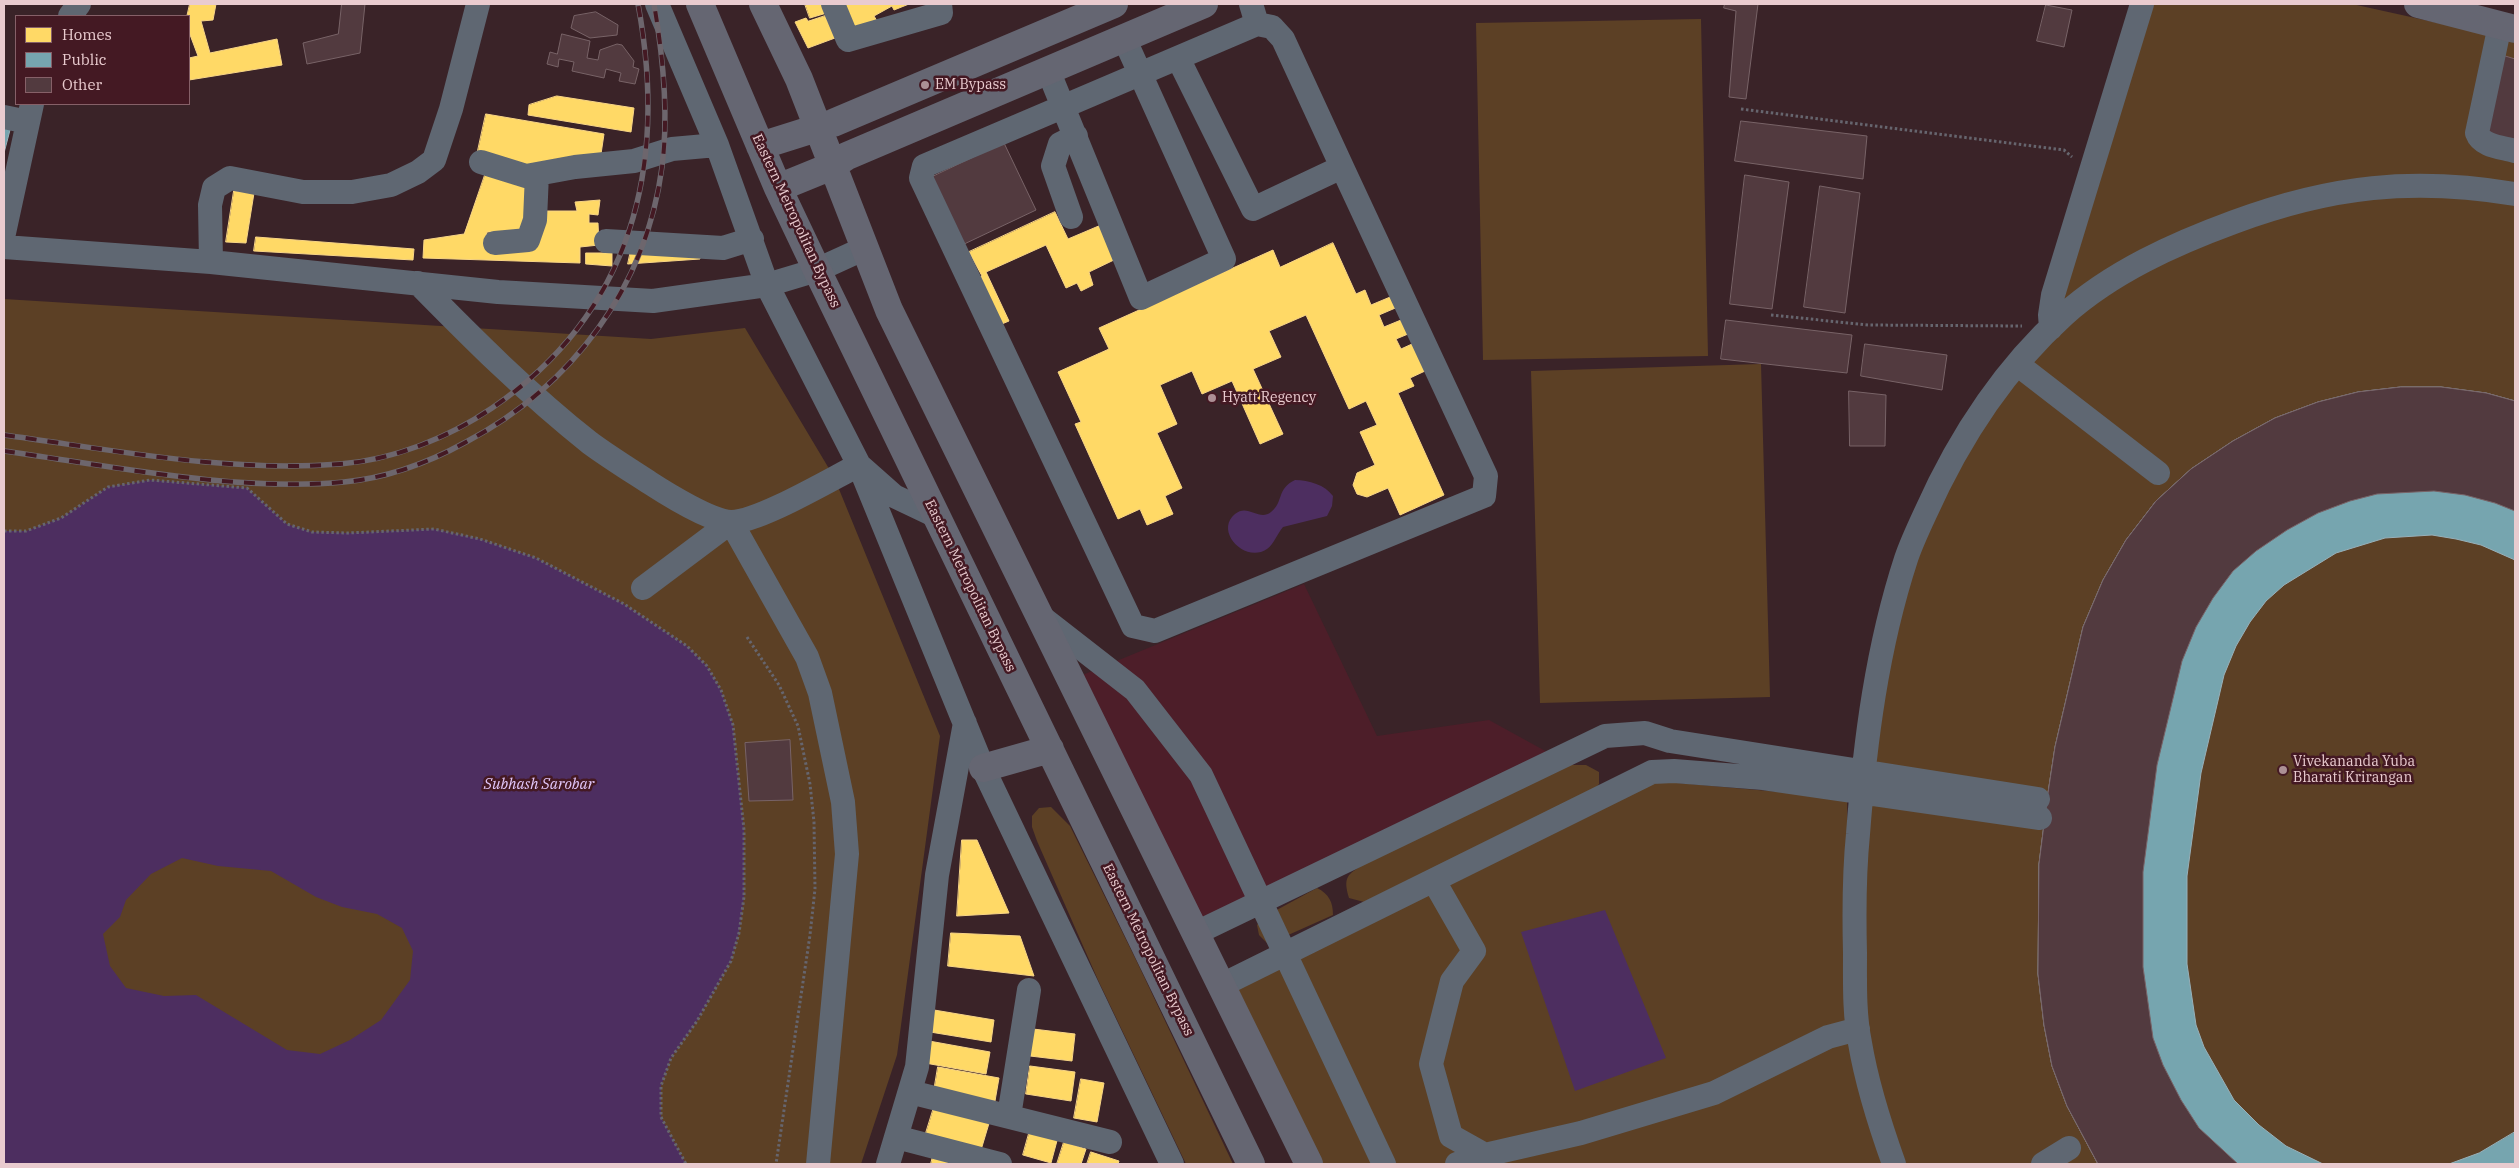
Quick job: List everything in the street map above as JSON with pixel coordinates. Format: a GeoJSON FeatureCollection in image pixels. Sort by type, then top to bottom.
{"type":"FeatureCollection","features":[{"type":"Feature","properties":{"kind":"main road","name":"Eastern Metropolitan Bypass"},"geometry":{"type":"LineString","coordinates":[[700,4],[778,188],[1251,1164]]}},
{"type":"Feature","properties":{"kind":"main road"},"geometry":{"type":"LineString","coordinates":[[764,4],[799,79],[863,249],[889,310],[1309,1164]]}},
{"type":"Feature","properties":{"kind":"main road"},"geometry":{"type":"LineString","coordinates":[[760,146],[842,119],[1114,4]]}},
{"type":"Feature","properties":{"kind":"main road"},"geometry":{"type":"LineString","coordinates":[[778,188],[832,166],[848,156],[1204,4]]}},
{"type":"Feature","properties":{"kind":"main road"},"geometry":{"type":"LineString","coordinates":[[2418,4],[2507,27]]}},
{"type":"Feature","properties":{"kind":"main road"},"geometry":{"type":"LineString","coordinates":[[983,768],[1050,749]]}},
{"type":"Feature","properties":{"kind":"street"},"geometry":{"type":"LineString","coordinates":[[71,15],[80,4]]}},
{"type":"Feature","properties":{"kind":"street"},"geometry":{"type":"LineString","coordinates":[[211,262],[210,205],[214,188],[230,178],[304,192],[352,192],[391,185],[418,172],[434,160],[451,109],[478,4]]}},
{"type":"Feature","properties":{"kind":"street"},"geometry":{"type":"LineString","coordinates":[[657,4],[717,145],[752,238],[767,286],[859,465],[983,768],[1172,1164]]}},
{"type":"Feature","properties":{"kind":"street"},"geometry":{"type":"LineString","coordinates":[[833,4],[848,40],[941,14],[940,4]]}},
{"type":"Feature","properties":{"kind":"street"},"geometry":{"type":"LineString","coordinates":[[2048,332],[2053,295],[2091,176],[2142,4]]}},
{"type":"Feature","properties":{"kind":"street"},"geometry":{"type":"LineString","coordinates":[[1254,14],[1272,27],[1283,39],[1486,476],[1484,496],[1155,631],[1133,626],[921,178],[924,166],[1178,58],[1254,14]]}},
{"type":"Feature","properties":{"kind":"street"},"geometry":{"type":"LineString","coordinates":[[2507,27],[2477,133],[2479,139],[2485,143],[2515,150]]}},
{"type":"Feature","properties":{"kind":"street"},"geometry":{"type":"LineString","coordinates":[[1048,70],[1141,298],[1224,259],[1124,38]]}},
{"type":"Feature","properties":{"kind":"street"},"geometry":{"type":"LineString","coordinates":[[1178,58],[1253,209],[1342,167]]}},
{"type":"Feature","properties":{"kind":"street"},"geometry":{"type":"LineString","coordinates":[[4,117],[30,113],[4,233]]}},
{"type":"Feature","properties":{"kind":"street"},"geometry":{"type":"LineString","coordinates":[[1071,217],[1053,166],[1060,144],[1076,136]]}},
{"type":"Feature","properties":{"kind":"street"},"geometry":{"type":"LineString","coordinates":[[480,162],[526,176],[575,167],[634,161],[672,149],[717,145]]}},
{"type":"Feature","properties":{"kind":"street"},"geometry":{"type":"LineString","coordinates":[[495,243],[528,240],[535,220],[537,174]]}},
{"type":"Feature","properties":{"kind":"street"},"geometry":{"type":"LineString","coordinates":[[1894,1164],[1875,1108],[1858,1029],[1855,980],[1854,878],[1862,782],[1875,684],[1889,615],[1907,555],[1934,494],[1969,429],[2017,364],[2065,314],[2127,269],[2202,234],[2279,205],[2346,190],[2410,184],[2475,187],[2515,194]]}},
{"type":"Feature","properties":{"kind":"street"},"geometry":{"type":"LineString","coordinates":[[606,241],[723,248],[752,238]]}},
{"type":"Feature","properties":{"kind":"street"},"geometry":{"type":"LineString","coordinates":[[4,247],[211,262],[498,292],[652,301],[767,286],[817,270],[863,249]]}},
{"type":"Feature","properties":{"kind":"street"},"geometry":{"type":"LineString","coordinates":[[418,283],[502,369],[592,444],[673,498],[702,512],[731,522],[807,657],[820,693],[843,802],[847,854],[818,1164]]}},
{"type":"Feature","properties":{"kind":"street"},"geometry":{"type":"LineString","coordinates":[[2017,364],[2158,473]]}},
{"type":"Feature","properties":{"kind":"street"},"geometry":{"type":"LineString","coordinates":[[859,465],[894,496],[936,516]]}},
{"type":"Feature","properties":{"kind":"street"},"geometry":{"type":"LineString","coordinates":[[644,588],[731,522],[758,516],[859,465]]}},
{"type":"Feature","properties":{"kind":"street"},"geometry":{"type":"LineString","coordinates":[[1040,616],[1134,690],[1201,775],[1384,1164]]}},
{"type":"Feature","properties":{"kind":"street"},"geometry":{"type":"LineString","coordinates":[[888,1164],[917,1067],[937,875],[965,723]]}},
{"type":"Feature","properties":{"kind":"street"},"geometry":{"type":"LineString","coordinates":[[1196,933],[1605,736],[1645,733],[1670,741],[1862,782],[2039,808]]}},
{"type":"Feature","properties":{"kind":"street"},"geometry":{"type":"LineString","coordinates":[[1222,985],[1652,772],[1862,782]]}},
{"type":"Feature","properties":{"kind":"street"},"geometry":{"type":"LineString","coordinates":[[1434,881],[1474,951],[1452,980],[1431,1064],[1451,1136],[1485,1155]]}},
{"type":"Feature","properties":{"kind":"street"},"geometry":{"type":"LineString","coordinates":[[1009,1116],[1029,990]]}},
{"type":"Feature","properties":{"kind":"street"},"geometry":{"type":"LineString","coordinates":[[1457,1164],[1485,1155],[1581,1133],[1714,1092],[1828,1036],[1858,1029]]}},
{"type":"Feature","properties":{"kind":"street"},"geometry":{"type":"LineString","coordinates":[[910,1092],[1110,1142]]}},
{"type":"Feature","properties":{"kind":"street"},"geometry":{"type":"LineString","coordinates":[[896,1137],[1000,1164]]}},
{"type":"Feature","properties":{"kind":"street"},"geometry":{"type":"LineString","coordinates":[[2043,1164],[2069,1148]]}},
{"type":"Feature","properties":{"kind":"path"},"geometry":{"type":"LineString","coordinates":[[1741,109],[2064,150],[2091,176]]}},
{"type":"Feature","properties":{"kind":"path"},"geometry":{"type":"LineString","coordinates":[[1771,316],[1868,325],[2019,325],[2048,332]]}},
{"type":"Feature","properties":{"kind":"path"},"geometry":{"type":"LineString","coordinates":[[4,531],[26,531],[61,518],[108,487],[150,480],[247,488],[286,524],[312,532],[348,533],[434,529],[480,538],[536,558],[624,604],[687,646],[707,666],[722,690],[733,725],[744,830],[744,896],[739,933],[731,961],[697,1021],[671,1058],[661,1086],[661,1117],[686,1164]]}},
{"type":"Feature","properties":{"kind":"path"},"geometry":{"type":"LineString","coordinates":[[748,637],[779,685],[798,726],[810,784],[814,822],[815,889],[810,935],[776,1164]]}},
{"type":"Feature","properties":{"kind":"shaded area"},"geometry":{"type":"Polygon","coordinates":[[[2150,4],[2352,4],[2515,40],[2515,1164],[1899,1164],[1866,1051],[1862,905],[1885,657],[1930,515],[2058,307],[2150,4]]]}},
{"type":"Feature","properties":{"kind":"shaded area"},"geometry":{"type":"Polygon","coordinates":[[[1701,19],[1708,356],[1483,360],[1476,23],[1701,19]]]}},
{"type":"Feature","properties":{"kind":"shaded area"},"geometry":{"type":"Polygon","coordinates":[[[4,299],[651,339],[745,328],[834,477],[940,736],[897,1055],[861,1164],[4,1164],[4,299]]]}},
{"type":"Feature","properties":{"kind":"shaded area"},"geometry":{"type":"Polygon","coordinates":[[[1761,364],[1770,697],[1540,703],[1531,371],[1761,364]]]}},
{"type":"Feature","properties":{"kind":"shaded area"},"geometry":{"type":"Polygon","coordinates":[[[1304,584],[1377,736],[1489,720],[1549,753],[1201,925],[1080,676],[1304,584]]]}},
{"type":"Feature","properties":{"kind":"shaded area"},"geometry":{"type":"Polygon","coordinates":[[[1570,765],[1586,765],[1599,772],[1599,784],[1592,793],[1364,902],[1349,898],[1346,885],[1348,877],[1364,864],[1570,765]]]}},
{"type":"Feature","properties":{"kind":"shaded area"},"geometry":{"type":"Polygon","coordinates":[[[1656,781],[1847,798],[1851,1039],[1887,1164],[1316,1164],[1233,988],[1656,781]]]}},
{"type":"Feature","properties":{"kind":"shaded area"},"geometry":{"type":"Polygon","coordinates":[[[1051,807],[1070,826],[1233,1164],[1186,1164],[1098,980],[1037,841],[1032,827],[1032,816],[1039,808],[1051,807]]]}},
{"type":"Feature","properties":{"kind":"shaded area"},"geometry":{"type":"Polygon","coordinates":[[[1317,888],[1330,899],[1333,915],[1268,944],[1259,935],[1257,925],[1262,918],[1317,888]]]}},
{"type":"Feature","properties":{"kind":"water","name":"Subhash Sarobar"},"geometry":{"type":"Polygon","coordinates":[[[150,480],[247,488],[287,524],[312,532],[348,533],[434,529],[480,539],[536,558],[624,604],[687,646],[707,666],[721,690],[733,725],[744,830],[744,897],[739,933],[731,961],[697,1021],[671,1058],[661,1086],[661,1117],[686,1164],[4,1164],[4,531],[26,531],[61,518],[108,487],[150,480]],[[182,858],[151,874],[126,900],[120,917],[103,934],[110,966],[126,988],[164,996],[196,995],[287,1050],[320,1054],[350,1040],[381,1020],[410,980],[413,951],[402,928],[377,914],[342,907],[316,897],[271,871],[218,866],[182,858]]]}},
{"type":"Feature","properties":{"kind":"water"},"geometry":{"type":"Polygon","coordinates":[[[1295,480],[1316,484],[1330,492],[1333,496],[1332,506],[1327,516],[1283,527],[1274,542],[1267,549],[1258,552],[1250,552],[1235,544],[1228,529],[1229,521],[1235,514],[1244,510],[1267,515],[1278,504],[1285,487],[1295,480]]]}},
{"type":"Feature","properties":{"kind":"water"},"geometry":{"type":"Polygon","coordinates":[[[1605,910],[1666,1058],[1575,1091],[1521,932],[1605,910]]]}},
{"type":"Feature","properties":{"kind":"building: Homes"},"geometry":{"type":"Polygon","coordinates":[[[190,4],[216,4],[213,20],[201,21],[210,53],[277,39],[282,65],[190,80],[190,58],[198,56],[190,35],[190,15],[187,15],[190,4]]]}},
{"type":"Feature","properties":{"kind":"building: Homes"},"geometry":{"type":"Polygon","coordinates":[[[805,4],[909,4],[894,10],[892,6],[874,16],[877,21],[840,34],[830,12],[810,18],[805,4]]]}},
{"type":"Feature","properties":{"kind":"building: Homes"},"geometry":{"type":"Polygon","coordinates":[[[825,16],[835,38],[808,48],[795,22],[806,18],[808,21],[825,16]]]}},
{"type":"Feature","properties":{"kind":"building: Homes"},"geometry":{"type":"Polygon","coordinates":[[[557,96],[634,108],[631,132],[528,115],[529,105],[557,96]]]}},
{"type":"Feature","properties":{"kind":"building: Homes"},"geometry":{"type":"Polygon","coordinates":[[[486,114],[604,134],[601,154],[530,169],[477,155],[486,114]]]}},
{"type":"Feature","properties":{"kind":"building: Homes"},"geometry":{"type":"Polygon","coordinates":[[[485,175],[528,182],[525,232],[487,232],[486,247],[543,227],[544,211],[577,211],[575,202],[600,200],[598,215],[589,214],[589,223],[598,223],[599,245],[580,247],[580,263],[423,258],[424,240],[464,234],[485,175]]]}},
{"type":"Feature","properties":{"kind":"building: Homes"},"geometry":{"type":"Polygon","coordinates":[[[234,191],[254,193],[246,243],[226,242],[234,191]]]}},
{"type":"Feature","properties":{"kind":"building: Homes"},"geometry":{"type":"Polygon","coordinates":[[[1055,212],[1068,239],[1101,225],[1116,259],[1089,272],[1093,285],[1081,291],[1077,283],[1066,288],[1046,245],[986,272],[1009,321],[997,326],[975,279],[982,276],[969,252],[1055,212]]]}},
{"type":"Feature","properties":{"kind":"building: Homes"},"geometry":{"type":"Polygon","coordinates":[[[256,237],[414,249],[413,260],[254,251],[256,237]]]}},
{"type":"Feature","properties":{"kind":"building: Homes"},"geometry":{"type":"Polygon","coordinates":[[[1333,243],[1356,294],[1365,290],[1371,305],[1395,295],[1400,306],[1379,315],[1384,327],[1401,320],[1408,334],[1396,339],[1401,349],[1412,344],[1425,371],[1410,378],[1414,386],[1398,393],[1444,495],[1400,515],[1388,488],[1367,497],[1357,494],[1353,485],[1357,473],[1375,465],[1360,432],[1377,425],[1366,401],[1349,409],[1306,315],[1269,331],[1281,357],[1253,369],[1283,434],[1260,444],[1232,381],[1202,394],[1192,371],[1160,385],[1177,424],[1157,433],[1182,488],[1165,496],[1173,514],[1147,525],[1140,509],[1118,519],[1075,424],[1081,422],[1058,372],[1109,349],[1099,328],[1273,250],[1280,267],[1333,243]]]}},
{"type":"Feature","properties":{"kind":"building: Homes"},"geometry":{"type":"Polygon","coordinates":[[[631,250],[700,252],[700,259],[628,264],[631,250]]]}},
{"type":"Feature","properties":{"kind":"building: Homes"},"geometry":{"type":"Polygon","coordinates":[[[586,253],[612,253],[612,266],[586,264],[586,253]]]}},
{"type":"Feature","properties":{"kind":"building: Homes"},"geometry":{"type":"Polygon","coordinates":[[[962,840],[977,840],[1009,913],[957,916],[962,840]]]}},
{"type":"Feature","properties":{"kind":"building: Homes"},"geometry":{"type":"Polygon","coordinates":[[[951,933],[1020,936],[1034,976],[948,966],[951,933]]]}},
{"type":"Feature","properties":{"kind":"building: Homes"},"geometry":{"type":"Polygon","coordinates":[[[934,1010],[994,1020],[991,1042],[930,1032],[934,1010]]]}},
{"type":"Feature","properties":{"kind":"building: Homes"},"geometry":{"type":"Polygon","coordinates":[[[1033,1029],[1075,1034],[1072,1061],[1030,1056],[1033,1029]]]}},
{"type":"Feature","properties":{"kind":"building: Homes"},"geometry":{"type":"Polygon","coordinates":[[[929,1041],[990,1052],[986,1074],[925,1063],[929,1041]]]}},
{"type":"Feature","properties":{"kind":"building: Homes"},"geometry":{"type":"Polygon","coordinates":[[[1030,1066],[1075,1072],[1071,1101],[1026,1094],[1030,1066]]]}},
{"type":"Feature","properties":{"kind":"building: Homes"},"geometry":{"type":"Polygon","coordinates":[[[938,1067],[999,1078],[995,1101],[934,1091],[938,1067]]]}},
{"type":"Feature","properties":{"kind":"building: Homes"},"geometry":{"type":"Polygon","coordinates":[[[1081,1079],[1104,1083],[1097,1122],[1074,1118],[1081,1079]]]}},
{"type":"Feature","properties":{"kind":"building: Homes"},"geometry":{"type":"Polygon","coordinates":[[[935,1104],[990,1120],[981,1150],[926,1133],[935,1104]]]}},
{"type":"Feature","properties":{"kind":"building: Homes"},"geometry":{"type":"Polygon","coordinates":[[[1030,1130],[1058,1137],[1051,1163],[1023,1155],[1030,1130]]]}},
{"type":"Feature","properties":{"kind":"building: Homes"},"geometry":{"type":"Polygon","coordinates":[[[1064,1142],[1086,1149],[1081,1164],[1057,1164],[1064,1142]]]}},
{"type":"Feature","properties":{"kind":"building: Homes"},"geometry":{"type":"Polygon","coordinates":[[[1091,1152],[1119,1161],[1118,1164],[1087,1164],[1091,1152]]]}},
{"type":"Feature","properties":{"kind":"building: Homes"},"geometry":{"type":"Polygon","coordinates":[[[933,1156],[961,1164],[931,1164],[933,1156]]]}},
{"type":"Feature","properties":{"kind":"building: Public"},"geometry":{"type":"Polygon","coordinates":[[[4,128],[10,130],[4,153],[4,128]]]}},
{"type":"Feature","properties":{"kind":"building: Public"},"geometry":{"type":"Polygon","coordinates":[[[2401,387],[2441,387],[2486,393],[2515,401],[2515,560],[2481,545],[2456,539],[2432,535],[2385,538],[2336,553],[2284,585],[2266,601],[2250,622],[2236,646],[2224,675],[2201,773],[2187,876],[2187,964],[2196,1025],[2204,1047],[2234,1100],[2259,1125],[2286,1146],[2323,1164],[2098,1164],[2067,1106],[2052,1066],[2044,1025],[2038,974],[2039,864],[2048,793],[2055,747],[2083,627],[2103,580],[2126,540],[2156,501],[2191,469],[2233,441],[2275,418],[2318,402],[2358,392],[2401,387]]]}},
{"type":"Feature","properties":{"kind":"building: Public"},"geometry":{"type":"Polygon","coordinates":[[[2515,1132],[2515,1164],[2449,1164],[2479,1153],[2515,1132]]]}},
{"type":"Feature","properties":{"kind":"building: Other"},"geometry":{"type":"Polygon","coordinates":[[[342,4],[365,4],[360,53],[307,64],[303,43],[338,34],[342,4]]]}},
{"type":"Feature","properties":{"kind":"building: Other"},"geometry":{"type":"Polygon","coordinates":[[[1725,4],[1758,4],[1746,99],[1729,97],[1736,11],[1724,8],[1725,4]]]}},
{"type":"Feature","properties":{"kind":"building: Other"},"geometry":{"type":"Polygon","coordinates":[[[2046,5],[2072,10],[2064,47],[2037,41],[2046,5]]]}},
{"type":"Feature","properties":{"kind":"building: Other"},"geometry":{"type":"Polygon","coordinates":[[[596,12],[618,25],[617,35],[590,38],[571,28],[574,16],[596,12]]]}},
{"type":"Feature","properties":{"kind":"building: Other"},"geometry":{"type":"Polygon","coordinates":[[[562,34],[590,41],[587,58],[598,60],[600,50],[617,44],[622,45],[634,61],[633,67],[639,69],[635,84],[619,81],[621,73],[606,69],[604,78],[572,71],[574,62],[559,59],[558,67],[547,64],[550,52],[557,54],[562,34]]]}},
{"type":"Feature","properties":{"kind":"building: Other"},"geometry":{"type":"Polygon","coordinates":[[[2502,55],[2515,59],[2515,143],[2482,135],[2502,55]]]}},
{"type":"Feature","properties":{"kind":"building: Other"},"geometry":{"type":"Polygon","coordinates":[[[1741,121],[1867,136],[1863,179],[1735,161],[1741,121]]]}},
{"type":"Feature","properties":{"kind":"building: Other"},"geometry":{"type":"Polygon","coordinates":[[[1004,143],[1036,210],[960,246],[928,179],[1004,143]]]}},
{"type":"Feature","properties":{"kind":"building: Other"},"geometry":{"type":"Polygon","coordinates":[[[1745,175],[1789,182],[1772,309],[1730,304],[1745,175]]]}},
{"type":"Feature","properties":{"kind":"building: Other"},"geometry":{"type":"Polygon","coordinates":[[[1820,186],[1860,193],[1845,313],[1804,307],[1820,186]]]}},
{"type":"Feature","properties":{"kind":"building: Other"},"geometry":{"type":"Polygon","coordinates":[[[1726,320],[1852,335],[1847,373],[1721,359],[1726,320]]]}},
{"type":"Feature","properties":{"kind":"building: Other"},"geometry":{"type":"Polygon","coordinates":[[[1865,344],[1947,355],[1942,390],[1861,376],[1865,344]]]}},
{"type":"Feature","properties":{"kind":"building: Other"},"geometry":{"type":"Polygon","coordinates":[[[2401,387],[2441,387],[2486,393],[2515,401],[2515,511],[2495,503],[2465,495],[2434,491],[2377,494],[2350,501],[2318,513],[2287,530],[2256,551],[2233,571],[2213,598],[2196,627],[2182,661],[2157,765],[2143,872],[2143,967],[2153,1038],[2163,1065],[2181,1100],[2199,1128],[2238,1164],[2098,1164],[2067,1106],[2052,1066],[2044,1025],[2038,974],[2039,864],[2048,793],[2055,747],[2083,627],[2103,580],[2126,540],[2156,501],[2191,469],[2233,441],[2275,418],[2318,402],[2358,392],[2401,387]]]}},
{"type":"Feature","properties":{"kind":"building: Other"},"geometry":{"type":"Polygon","coordinates":[[[1849,391],[1886,395],[1885,446],[1850,446],[1849,391]]]}},
{"type":"Feature","properties":{"kind":"building: Other"},"geometry":{"type":"Polygon","coordinates":[[[790,740],[793,800],[749,801],[745,743],[790,740]]]}},
{"type":"Feature","properties":{"kind":"railway"},"geometry":{"type":"LineString","coordinates":[[4,435],[213,463],[298,466],[340,464],[380,458],[419,446],[457,429],[492,408],[540,370],[579,327],[608,280],[629,230],[642,177],[648,122],[646,64],[638,4]]}},
{"type":"Feature","properties":{"kind":"railway"},"geometry":{"type":"LineString","coordinates":[[4,451],[217,481],[303,484],[344,482],[376,477],[422,463],[466,442],[504,419],[539,392],[570,362],[598,329],[621,292],[640,253],[653,211],[664,147],[664,85],[654,4]]}},
{"type":"Feature","properties":{"kind":"place","name":"EM Bypass"},"geometry":{"type":"Point","coordinates":[925,85]}},
{"type":"Feature","properties":{"kind":"place","name":"Hyatt Regency"},"geometry":{"type":"Point","coordinates":[1212,398]}},
{"type":"Feature","properties":{"kind":"place","name":"Vivekananda Yuba Bharati Krirangan"},"geometry":{"type":"Point","coordinates":[2283,770]}}]}
